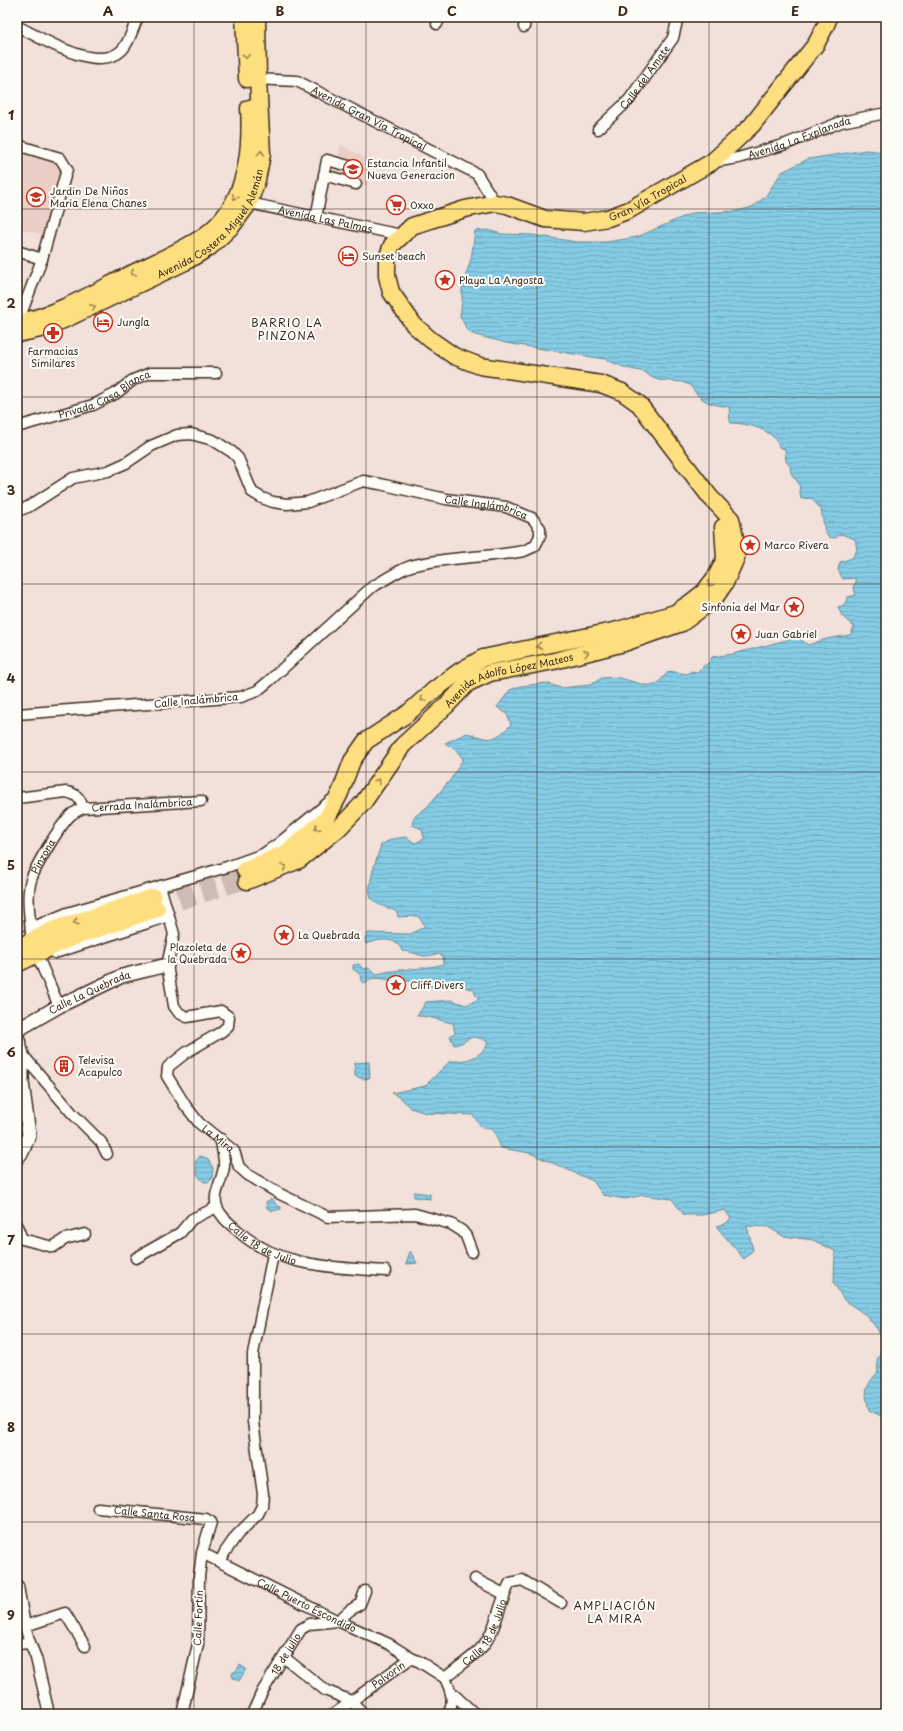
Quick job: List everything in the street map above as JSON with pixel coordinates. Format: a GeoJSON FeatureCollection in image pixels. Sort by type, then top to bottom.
{"type":"FeatureCollection","features":[{"type":"Feature","properties":{"kind":"main road","name":"Avenida Costera Miguel Alemán"},"geometry":{"type":"LineString","coordinates":[[18,328],[72,304],[201,238],[223,217],[236,197],[244,177],[250,127],[255,17]]}},
{"type":"Feature","properties":{"kind":"main road","name":"Gran Vía Tropical"},"geometry":{"type":"LineString","coordinates":[[401,235],[412,226],[465,209],[495,203],[507,205],[545,219],[584,222],[608,218],[629,210],[712,162],[752,125],[816,44],[829,17]]}},
{"type":"Feature","properties":{"kind":"main road","name":"Avenida Costera Miguel Alemán"},"geometry":{"type":"LineString","coordinates":[[18,328],[42,329],[68,318],[185,262],[210,246],[232,226],[249,203],[257,180],[262,154],[252,80]]}},
{"type":"Feature","properties":{"kind":"main road","name":"Avenida Adolfo López Mateos"},"geometry":{"type":"LineString","coordinates":[[401,235],[392,245],[387,258],[387,276],[391,292],[414,325],[431,340],[454,356],[480,366],[601,384],[622,392],[638,404],[710,497],[731,519],[737,553],[725,583],[708,605],[682,623],[624,643],[554,661],[490,673],[468,683],[447,705],[403,745],[363,803],[338,829],[299,860],[246,875],[286,852],[311,833],[327,818],[340,792],[352,761],[366,741],[407,714],[434,690],[460,671],[483,658],[618,630],[675,613],[704,592],[717,576],[725,559],[723,523],[710,497]]}},
{"type":"Feature","properties":{"kind":"main road"},"geometry":{"type":"LineString","coordinates":[[17,948],[66,940],[160,902]]}},
{"type":"Feature","properties":{"kind":"main road"},"geometry":{"type":"LineString","coordinates":[[17,964],[34,946]]}},
{"type":"Feature","properties":{"kind":"street"},"geometry":{"type":"LineString","coordinates":[[17,26],[72,54],[99,58],[106,57],[120,51],[125,45],[138,17]]}},
{"type":"Feature","properties":{"kind":"street","name":"Calle del Amate"},"geometry":{"type":"LineString","coordinates":[[598,129],[629,100],[673,38],[678,17]]}},
{"type":"Feature","properties":{"kind":"street","name":"Avenida Gran Vía Tropical"},"geometry":{"type":"LineString","coordinates":[[252,80],[297,81],[478,174],[495,203]]}},
{"type":"Feature","properties":{"kind":"street","name":"Avenida La Explanada"},"geometry":{"type":"LineString","coordinates":[[712,162],[738,158],[786,144],[841,122],[886,113]]}},
{"type":"Feature","properties":{"kind":"street"},"geometry":{"type":"LineString","coordinates":[[17,145],[60,158],[67,169],[42,259],[18,328]]}},
{"type":"Feature","properties":{"kind":"street"},"geometry":{"type":"LineString","coordinates":[[316,218],[327,160],[349,166]]}},
{"type":"Feature","properties":{"kind":"street"},"geometry":{"type":"LineString","coordinates":[[324,175],[356,184]]}},
{"type":"Feature","properties":{"kind":"street","name":"Avenida Las Palmas"},"geometry":{"type":"LineString","coordinates":[[249,203],[401,235]]}},
{"type":"Feature","properties":{"kind":"street"},"geometry":{"type":"LineString","coordinates":[[17,251],[42,259]]}},
{"type":"Feature","properties":{"kind":"street","name":"Privada Casa Blanca"},"geometry":{"type":"LineString","coordinates":[[17,427],[93,405],[115,394],[133,380],[150,373],[216,373]]}},
{"type":"Feature","properties":{"kind":"street","name":"Calle Inalámbrica"},"geometry":{"type":"LineString","coordinates":[[17,511],[28,507],[73,478],[108,471],[126,463],[151,446],[185,433],[206,438],[220,444],[232,452],[238,458],[252,492],[273,502],[287,504],[308,502],[363,481],[446,499],[506,507],[532,518],[540,528],[540,536],[535,546],[524,551],[440,561],[409,567],[372,587],[269,681],[256,691],[241,697],[17,714]]}},
{"type":"Feature","properties":{"kind":"street"},"geometry":{"type":"LineString","coordinates":[[17,798],[66,792],[73,794],[80,799],[83,808]]}},
{"type":"Feature","properties":{"kind":"street"},"geometry":{"type":"LineString","coordinates":[[59,1006],[34,946],[67,913],[160,902],[227,867],[263,854],[279,843],[340,792]]}},
{"type":"Feature","properties":{"kind":"street","name":"Cerrada Inalámbrica"},"geometry":{"type":"LineString","coordinates":[[83,808],[201,801]]}},
{"type":"Feature","properties":{"kind":"street","name":"Pinzona"},"geometry":{"type":"LineString","coordinates":[[34,946],[28,908],[31,881],[40,862],[61,827],[72,814],[83,808]]}},
{"type":"Feature","properties":{"kind":"street"},"geometry":{"type":"LineString","coordinates":[[160,902],[174,934],[167,965]]}},
{"type":"Feature","properties":{"kind":"street","name":"Calle La Quebrada"},"geometry":{"type":"LineString","coordinates":[[17,1030],[59,1006],[122,976],[167,965]]}},
{"type":"Feature","properties":{"kind":"street","name":"La Mira"},"geometry":{"type":"LineString","coordinates":[[167,965],[174,1006],[179,1013],[187,1017],[221,1011],[229,1017],[228,1026],[221,1032],[187,1052],[168,1067],[167,1076],[185,1105],[199,1123],[221,1139],[234,1151],[239,1167],[248,1175],[280,1194],[328,1217],[415,1214],[451,1224],[462,1231],[468,1240],[472,1252]]}},
{"type":"Feature","properties":{"kind":"street"},"geometry":{"type":"LineString","coordinates":[[17,1037],[22,1054],[22,1082],[29,1135],[22,1152],[17,1158]]}},
{"type":"Feature","properties":{"kind":"street"},"geometry":{"type":"LineString","coordinates":[[22,1054],[72,1113],[101,1142],[107,1154]]}},
{"type":"Feature","properties":{"kind":"street"},"geometry":{"type":"LineString","coordinates":[[136,1258],[180,1233],[192,1219],[217,1207],[216,1198],[224,1165],[221,1139]]}},
{"type":"Feature","properties":{"kind":"street","name":"Calle 18 de Julio"},"geometry":{"type":"LineString","coordinates":[[217,1207],[223,1217],[244,1237],[273,1254],[320,1266],[386,1271]]}},
{"type":"Feature","properties":{"kind":"street"},"geometry":{"type":"LineString","coordinates":[[17,1226],[22,1239],[53,1247],[65,1239],[85,1234]]}},
{"type":"Feature","properties":{"kind":"street"},"geometry":{"type":"LineString","coordinates":[[220,1562],[237,1535],[258,1514],[262,1506],[263,1494],[253,1422],[253,1354],[273,1254]]}},
{"type":"Feature","properties":{"kind":"street","name":"Calle Santa Rosa"},"geometry":{"type":"LineString","coordinates":[[98,1508],[206,1519],[211,1522]]}},
{"type":"Feature","properties":{"kind":"street","name":"Calle Fortín"},"geometry":{"type":"LineString","coordinates":[[182,1714],[198,1644],[199,1577],[202,1553],[211,1522]]}},
{"type":"Feature","properties":{"kind":"street","name":"Calle Puerto Escondido"},"geometry":{"type":"LineString","coordinates":[[202,1553],[338,1621],[389,1644],[411,1658]]}},
{"type":"Feature","properties":{"kind":"street"},"geometry":{"type":"LineString","coordinates":[[475,1579],[504,1594]]}},
{"type":"Feature","properties":{"kind":"street","name":"Calle 18 de Julio"},"geometry":{"type":"LineString","coordinates":[[445,1678],[483,1647],[491,1632],[504,1594],[510,1583],[516,1580],[522,1580],[561,1603]]}},
{"type":"Feature","properties":{"kind":"street"},"geometry":{"type":"LineString","coordinates":[[17,1586],[25,1626],[36,1658],[49,1714]]}},
{"type":"Feature","properties":{"kind":"street"},"geometry":{"type":"LineString","coordinates":[[338,1621],[360,1604],[365,1591]]}},
{"type":"Feature","properties":{"kind":"street"},"geometry":{"type":"LineString","coordinates":[[25,1626],[65,1613],[85,1646]]}},
{"type":"Feature","properties":{"kind":"street","name":"18 de julio"},"geometry":{"type":"LineString","coordinates":[[252,1714],[262,1692],[285,1658],[301,1629],[310,1624],[338,1621]]}},
{"type":"Feature","properties":{"kind":"street"},"geometry":{"type":"LineString","coordinates":[[17,1644],[30,1643]]}},
{"type":"Feature","properties":{"kind":"street"},"geometry":{"type":"LineString","coordinates":[[285,1658],[325,1690],[351,1701],[364,1714]]}},
{"type":"Feature","properties":{"kind":"street","name":"Polvorín"},"geometry":{"type":"LineString","coordinates":[[334,1714],[411,1658],[445,1678]]}},
{"type":"Feature","properties":{"kind":"street"},"geometry":{"type":"LineString","coordinates":[[445,1678],[452,1693],[475,1714]]}},
{"type":"Feature","properties":{"kind":"street"},"geometry":{"type":"LineString","coordinates":[[448,1714],[451,1706],[452,1693]]}},
{"type":"Feature","properties":{"kind":"shaded area","name":"Estancia Infantil Nueva Generacion"},"geometry":{"type":"Polygon","coordinates":[[[341,145],[371,161],[367,185],[334,176],[341,145]]]}},
{"type":"Feature","properties":{"kind":"shaded area","name":"Jardin De Niños Maria Elena Chanes"},"geometry":{"type":"Polygon","coordinates":[[[17,147],[59,160],[62,166],[44,235],[17,228],[17,147]]]}},
{"type":"Feature","properties":{"kind":"shaded area"},"geometry":{"type":"Polygon","coordinates":[[[17,1092],[22,1131],[17,1144],[17,1092]]]}},
{"type":"Feature","properties":{"kind":"water"},"geometry":{"type":"Polygon","coordinates":[[[866,150],[886,152],[886,1433],[881,1416],[869,1410],[866,1398],[868,1386],[878,1372],[877,1360],[883,1348],[878,1330],[866,1315],[844,1300],[834,1283],[835,1251],[813,1240],[783,1236],[768,1227],[747,1226],[753,1250],[744,1259],[716,1226],[725,1224],[731,1219],[725,1210],[702,1215],[684,1215],[672,1199],[644,1195],[625,1199],[603,1195],[593,1181],[530,1153],[501,1148],[493,1129],[481,1127],[473,1115],[426,1113],[410,1108],[402,1099],[392,1093],[425,1086],[450,1061],[471,1058],[479,1054],[487,1046],[487,1041],[475,1037],[469,1038],[459,1044],[454,1045],[450,1036],[455,1033],[453,1023],[417,1016],[426,1002],[451,1000],[466,1005],[479,999],[475,994],[474,989],[467,988],[456,981],[446,983],[445,986],[436,988],[418,982],[373,978],[365,984],[361,981],[360,974],[353,969],[353,965],[359,964],[363,969],[369,968],[377,974],[444,964],[442,956],[440,955],[424,956],[402,951],[400,946],[392,941],[381,940],[366,944],[365,939],[368,933],[411,934],[425,926],[418,916],[398,917],[397,912],[375,902],[372,899],[370,889],[372,873],[381,845],[392,839],[406,837],[415,843],[424,839],[422,829],[412,825],[414,817],[427,807],[451,779],[463,759],[457,751],[445,743],[467,733],[487,738],[495,737],[511,725],[507,714],[497,707],[510,690],[521,686],[546,683],[561,688],[590,685],[602,678],[616,677],[645,685],[656,685],[669,671],[686,674],[692,671],[697,672],[709,663],[712,657],[733,654],[798,637],[808,645],[826,639],[850,635],[854,627],[842,616],[838,607],[844,605],[848,597],[856,595],[853,586],[856,583],[855,578],[843,579],[838,570],[840,562],[852,558],[857,550],[855,539],[841,534],[835,538],[829,537],[825,532],[821,509],[811,498],[801,499],[799,484],[791,473],[790,466],[786,461],[785,449],[779,447],[777,441],[772,436],[752,426],[731,423],[729,407],[716,405],[702,399],[690,385],[682,382],[658,380],[645,372],[626,368],[604,359],[506,343],[472,334],[466,328],[460,316],[462,287],[471,259],[475,231],[488,230],[502,234],[532,235],[577,242],[607,242],[637,237],[692,213],[737,211],[752,207],[765,197],[782,172],[808,159],[866,150]]]}},
{"type":"Feature","properties":{"kind":"water"},"geometry":{"type":"Polygon","coordinates":[[[369,1062],[370,1078],[363,1079],[355,1076],[355,1063],[369,1062]]]}},
{"type":"Feature","properties":{"kind":"water"},"geometry":{"type":"Polygon","coordinates":[[[200,1156],[207,1158],[213,1168],[212,1179],[208,1182],[204,1182],[198,1176],[195,1162],[200,1156]]]}},
{"type":"Feature","properties":{"kind":"water"},"geometry":{"type":"Polygon","coordinates":[[[414,1192],[430,1194],[430,1199],[414,1197],[414,1192]]]}},
{"type":"Feature","properties":{"kind":"water"},"geometry":{"type":"Polygon","coordinates":[[[271,1199],[277,1206],[281,1207],[281,1209],[273,1211],[267,1208],[266,1202],[271,1199]]]}},
{"type":"Feature","properties":{"kind":"water"},"geometry":{"type":"Polygon","coordinates":[[[410,1251],[417,1263],[406,1264],[410,1251]]]}},
{"type":"Feature","properties":{"kind":"water"},"geometry":{"type":"Polygon","coordinates":[[[240,1665],[246,1669],[239,1681],[233,1678],[232,1673],[236,1671],[240,1665]]]}},
{"type":"Feature","properties":{"kind":"tunnel"},"geometry":{"type":"LineString","coordinates":[[153,897],[245,870]]}},
{"type":"Feature","properties":{"kind":"tunnel"},"geometry":{"type":"LineString","coordinates":[[157,909],[245,881]]}},
{"type":"Feature","properties":{"kind":"place","name":"Estancia Infantil Nueva Generacion"},"geometry":{"type":"Point","coordinates":[353,169]}},
{"type":"Feature","properties":{"kind":"place","name":"Jardin De Niños Maria Elena Chanes"},"geometry":{"type":"Point","coordinates":[36,197]}},
{"type":"Feature","properties":{"kind":"place","name":"Oxxo"},"geometry":{"type":"Point","coordinates":[396,205]}},
{"type":"Feature","properties":{"kind":"place","name":"Sunset beach"},"geometry":{"type":"Point","coordinates":[348,256]}},
{"type":"Feature","properties":{"kind":"place","name":"Playa La Angosta"},"geometry":{"type":"Point","coordinates":[445,280]}},
{"type":"Feature","properties":{"kind":"place","name":"Jungla"},"geometry":{"type":"Point","coordinates":[103,322]}},
{"type":"Feature","properties":{"kind":"place","name":"Farmacias Similares"},"geometry":{"type":"Point","coordinates":[53,333]}},
{"type":"Feature","properties":{"kind":"place","name":"Marco Rivera"},"geometry":{"type":"Point","coordinates":[750,545]}},
{"type":"Feature","properties":{"kind":"place","name":"Sinfonía del Mar"},"geometry":{"type":"Point","coordinates":[794,607]}},
{"type":"Feature","properties":{"kind":"place","name":"Juan Gabriel"},"geometry":{"type":"Point","coordinates":[741,634]}},
{"type":"Feature","properties":{"kind":"place","name":"La Quebrada"},"geometry":{"type":"Point","coordinates":[284,935]}},
{"type":"Feature","properties":{"kind":"place","name":"Plazoleta de la Quebrada"},"geometry":{"type":"Point","coordinates":[241,953]}},
{"type":"Feature","properties":{"kind":"place","name":"Cliff Divers"},"geometry":{"type":"Point","coordinates":[396,985]}},
{"type":"Feature","properties":{"kind":"place","name":"Televisa Acapulco"},"geometry":{"type":"Point","coordinates":[64,1066]}},
{"type":"Feature","properties":{"kind":"district","name":"BARRIO LA PINZONA"},"geometry":{"type":"Point","coordinates":[287,329]}},
{"type":"Feature","properties":{"kind":"district","name":"AMPLIACIÓN LA MIRA"},"geometry":{"type":"Point","coordinates":[615,1612]}}]}
